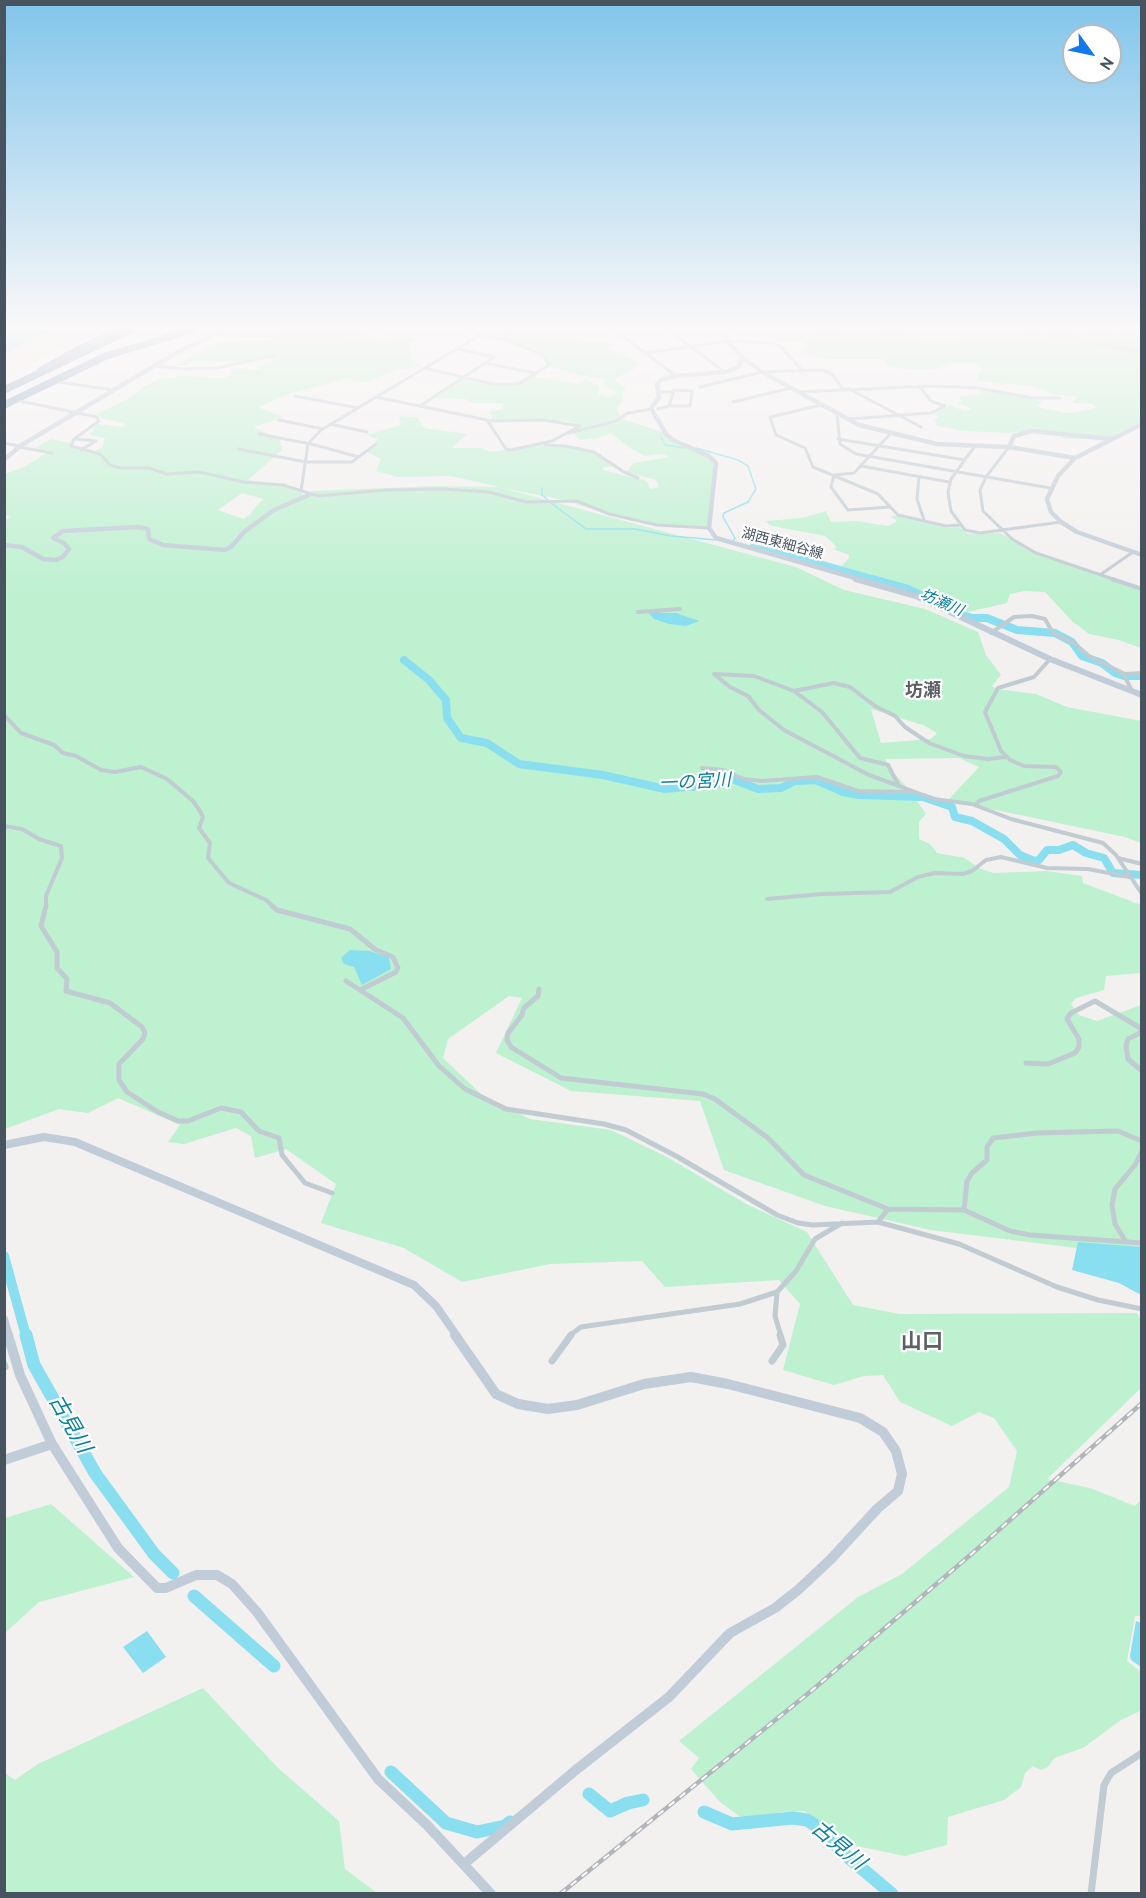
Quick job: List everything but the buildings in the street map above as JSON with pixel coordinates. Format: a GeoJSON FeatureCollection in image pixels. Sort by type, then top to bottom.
{"type":"FeatureCollection","features":[{"type":"Feature","properties":{"kind":"street"},"geometry":{"type":"LineString","coordinates":[[4,460],[20,447],[65,419]]}},
{"type":"Feature","properties":{"kind":"street"},"geometry":{"type":"LineString","coordinates":[[98,419],[74,439],[71,446],[100,454],[110,465],[120,468],[149,468],[167,474],[199,472],[244,482],[283,484],[309,495],[331,496],[386,490],[444,489],[489,492],[526,502],[577,501],[609,514],[657,525],[709,528],[716,463],[709,456],[673,440],[666,434],[657,419]]}},
{"type":"Feature","properties":{"kind":"street"},"geometry":{"type":"LineString","coordinates":[[301,491],[308,444],[323,429],[339,419]]}},
{"type":"Feature","properties":{"kind":"street"},"geometry":{"type":"LineString","coordinates":[[480,419],[544,420],[579,425],[569,433]]}},
{"type":"Feature","properties":{"kind":"street"},"geometry":{"type":"LineString","coordinates":[[487,420],[507,449],[539,444],[619,419]]}},
{"type":"Feature","properties":{"kind":"street"},"geometry":{"type":"LineString","coordinates":[[771,419],[776,435],[805,448],[811,465],[878,494],[898,515],[946,526],[961,525]]}},
{"type":"Feature","properties":{"kind":"street"},"geometry":{"type":"LineString","coordinates":[[837,419],[840,444],[851,452],[1050,488]]}},
{"type":"Feature","properties":{"kind":"street"},"geometry":{"type":"LineString","coordinates":[[848,419],[855,419]]}},
{"type":"Feature","properties":{"kind":"street"},"geometry":{"type":"LineString","coordinates":[[848,419],[891,434],[937,444],[1009,447],[1076,458]]}},
{"type":"Feature","properties":{"kind":"street"},"geometry":{"type":"LineString","coordinates":[[904,419],[921,427]]}},
{"type":"Feature","properties":{"kind":"street"},"geometry":{"type":"LineString","coordinates":[[279,420],[323,429]]}},
{"type":"Feature","properties":{"kind":"street"},"geometry":{"type":"LineString","coordinates":[[330,424],[367,432]]}},
{"type":"Feature","properties":{"kind":"street"},"geometry":{"type":"LineString","coordinates":[[1142,424],[1076,458],[1064,468],[1050,488],[1047,499],[1048,505],[1061,522],[1094,540],[1142,555]]}},
{"type":"Feature","properties":{"kind":"street"},"geometry":{"type":"LineString","coordinates":[[1112,439],[1031,431],[1014,436],[1009,447],[986,477],[980,490],[981,503],[988,518],[1000,531],[1036,553],[1142,589]]}},
{"type":"Feature","properties":{"kind":"street"},"geometry":{"type":"LineString","coordinates":[[259,434],[359,458]]}},
{"type":"Feature","properties":{"kind":"street"},"geometry":{"type":"LineString","coordinates":[[834,476],[854,473],[891,434]]}},
{"type":"Feature","properties":{"kind":"street"},"geometry":{"type":"LineString","coordinates":[[74,439],[96,441],[81,450]]}},
{"type":"Feature","properties":{"kind":"street"},"geometry":{"type":"LineString","coordinates":[[838,439],[965,460]]}},
{"type":"Feature","properties":{"kind":"street"},"geometry":{"type":"LineString","coordinates":[[4,443],[52,453]]}},
{"type":"Feature","properties":{"kind":"street"},"geometry":{"type":"LineString","coordinates":[[238,449],[306,462],[352,462],[376,444]]}},
{"type":"Feature","properties":{"kind":"street"},"geometry":{"type":"LineString","coordinates":[[539,444],[594,452],[624,472],[638,478]]}},
{"type":"Feature","properties":{"kind":"street"},"geometry":{"type":"LineString","coordinates":[[975,446],[949,482],[949,505],[961,525],[972,533],[1061,522]]}},
{"type":"Feature","properties":{"kind":"street"},"geometry":{"type":"LineString","coordinates":[[861,466],[949,482]]}},
{"type":"Feature","properties":{"kind":"street"},"geometry":{"type":"LineString","coordinates":[[834,476],[831,487],[848,510],[890,507]]}},
{"type":"Feature","properties":{"kind":"street"},"geometry":{"type":"LineString","coordinates":[[919,477],[916,487],[917,499],[924,520]]}},
{"type":"Feature","properties":{"kind":"street"},"geometry":{"type":"LineString","coordinates":[[4,545],[21,547],[42,559],[56,560],[63,557],[69,549],[64,543],[53,538],[63,531],[138,528],[147,529],[149,539],[163,545],[225,550],[231,547],[244,532],[274,510],[309,495]]}},
{"type":"Feature","properties":{"kind":"street","name":"湖西東細谷線"},"geometry":{"type":"LineString","coordinates":[[709,528],[712,535],[723,542],[810,564],[916,596],[1050,659],[1142,695]]}},
{"type":"Feature","properties":{"kind":"street"},"geometry":{"type":"LineString","coordinates":[[1100,575],[1133,552]]}},
{"type":"Feature","properties":{"kind":"street"},"geometry":{"type":"LineString","coordinates":[[638,612],[680,609]]}},
{"type":"Feature","properties":{"kind":"street"},"geometry":{"type":"LineString","coordinates":[[991,633],[1014,617],[1043,618],[1053,633],[1074,643],[1083,652],[1124,674],[1142,673]]}},
{"type":"Feature","properties":{"kind":"street"},"geometry":{"type":"LineString","coordinates":[[976,805],[979,801],[1029,783],[1058,776],[1061,772],[1052,766],[1016,764],[1006,757],[985,712],[998,688],[1035,677],[1050,659]]}},
{"type":"Feature","properties":{"kind":"street"},"geometry":{"type":"LineString","coordinates":[[899,786],[888,765],[858,756],[822,712],[794,691],[754,676],[714,674],[730,687],[748,696],[759,710],[784,730],[824,749],[855,768],[913,792],[934,799],[976,805],[1011,819],[1103,843],[1112,849],[1142,894]]}},
{"type":"Feature","properties":{"kind":"street"},"geometry":{"type":"LineString","coordinates":[[1124,674],[1132,691]]}},
{"type":"Feature","properties":{"kind":"street"},"geometry":{"type":"LineString","coordinates":[[794,691],[834,683],[850,687],[875,706],[895,716],[905,727],[929,743],[964,756],[988,759],[1006,757]]}},
{"type":"Feature","properties":{"kind":"street"},"geometry":{"type":"LineString","coordinates":[[4,715],[21,733],[54,745],[63,753],[76,756],[101,770],[115,772],[141,767],[167,779],[193,801],[200,811],[203,817],[199,828],[210,843],[208,858],[229,883],[266,900],[277,910],[350,929],[376,950],[393,957],[398,968],[396,972],[360,990]]}},
{"type":"Feature","properties":{"kind":"street"},"geometry":{"type":"LineString","coordinates":[[702,768],[723,770],[744,779],[762,781],[817,777],[844,788],[913,792]]}},
{"type":"Feature","properties":{"kind":"street"},"geometry":{"type":"LineString","coordinates":[[4,826],[22,830],[39,839],[61,846],[62,858],[46,896],[46,908],[41,927],[57,952],[57,968],[67,979],[66,991],[110,1003],[142,1027],[145,1033],[143,1039],[119,1064],[119,1080],[127,1092],[158,1112],[178,1121],[188,1122],[221,1108],[241,1112],[259,1131],[279,1138],[282,1155],[305,1183],[332,1193]]}},
{"type":"Feature","properties":{"kind":"street"},"geometry":{"type":"LineString","coordinates":[[766,899],[822,894],[890,892],[918,878],[935,873],[972,871],[986,860],[1000,857],[1047,868],[1088,869],[1120,877],[1127,874]]}},
{"type":"Feature","properties":{"kind":"street"},"geometry":{"type":"LineString","coordinates":[[1118,858],[1142,864]]}},
{"type":"Feature","properties":{"kind":"street"},"geometry":{"type":"LineString","coordinates":[[346,981],[403,1018],[439,1066],[465,1089],[506,1109],[604,1124],[626,1130],[676,1156],[777,1215],[798,1223],[813,1225],[878,1222],[959,1244],[1057,1287],[1098,1300],[1142,1309]]}},
{"type":"Feature","properties":{"kind":"street"},"geometry":{"type":"LineString","coordinates":[[539,988],[538,996],[524,1008],[522,1015],[508,1033],[507,1040],[511,1047],[561,1078],[703,1094],[716,1098],[753,1125],[804,1175],[888,1209],[964,1210],[1010,1231],[1038,1236],[1142,1243]]}},
{"type":"Feature","properties":{"kind":"street"},"geometry":{"type":"LineString","coordinates":[[1026,1063],[1048,1064],[1075,1053],[1079,1047],[1078,1039],[1067,1019],[1071,1013],[1095,1001],[1142,1031],[1128,1039],[1126,1046],[1128,1059],[1142,1071]]}},
{"type":"Feature","properties":{"kind":"street"},"geometry":{"type":"LineString","coordinates":[[964,1210],[967,1181],[972,1173],[987,1160],[987,1147],[993,1137],[1037,1133],[1118,1131],[1142,1142]]}},
{"type":"Feature","properties":{"kind":"street"},"geometry":{"type":"LineString","coordinates":[[4,1146],[44,1137],[75,1142],[414,1285],[436,1306],[496,1394],[518,1404],[548,1409],[577,1405],[644,1384],[691,1377],[728,1384],[860,1418],[883,1432],[896,1451],[902,1474],[898,1491],[877,1509],[831,1559],[775,1608],[730,1633],[669,1697],[577,1769],[464,1864]]}},
{"type":"Feature","properties":{"kind":"street"},"geometry":{"type":"LineString","coordinates":[[1126,1242],[1115,1224],[1112,1205],[1115,1189],[1135,1164],[1142,1151]]}},
{"type":"Feature","properties":{"kind":"street"},"geometry":{"type":"LineString","coordinates":[[878,1222],[888,1209]]}},
{"type":"Feature","properties":{"kind":"street"},"geometry":{"type":"LineString","coordinates":[[552,1361],[569,1336],[581,1327],[740,1304],[777,1292],[796,1271],[815,1239],[842,1222]]}},
{"type":"Feature","properties":{"kind":"street"},"geometry":{"type":"LineString","coordinates":[[772,1361],[783,1346],[775,1316],[777,1292]]}},
{"type":"Feature","properties":{"kind":"street"},"geometry":{"type":"LineString","coordinates":[[4,1319],[20,1375],[52,1444],[118,1548],[157,1588],[166,1588],[196,1575],[217,1575],[232,1584],[257,1612],[378,1779],[491,1893]]}},
{"type":"Feature","properties":{"kind":"street"},"geometry":{"type":"LineString","coordinates":[[4,1460],[52,1444]]}},
{"type":"Feature","properties":{"kind":"street"},"geometry":{"type":"LineString","coordinates":[[1090,1893],[1104,1785],[1111,1773],[1142,1753]]}},
{"type":"Feature","properties":{"kind":"green space"},"geometry":{"type":"Polygon","coordinates":[[[103,419],[278,419],[254,427],[279,439],[282,450],[248,480],[294,488],[304,495],[311,491],[434,486],[500,487],[450,476],[398,477],[376,471],[381,459],[367,452],[378,439],[366,435],[401,425],[400,419],[418,419],[424,428],[467,434],[452,448],[481,448],[490,452],[539,445],[576,447],[600,454],[614,466],[602,468],[603,470],[647,481],[650,489],[659,487],[656,480],[626,472],[634,463],[669,457],[663,454],[645,456],[628,447],[611,433],[598,438],[580,440],[571,430],[577,424],[567,421],[490,421],[491,419],[622,419],[662,432],[716,462],[710,527],[664,525],[601,512],[564,500],[502,488],[796,567],[844,590],[925,609],[978,632],[986,655],[1001,675],[992,686],[997,689],[1036,694],[1067,707],[1141,721],[1141,843],[1125,837],[948,800],[979,767],[959,758],[885,759],[887,763],[885,763],[910,791],[926,814],[919,822],[919,839],[930,844],[937,853],[965,858],[979,868],[993,873],[1046,871],[1082,876],[1083,883],[1141,905],[1141,973],[1106,976],[1104,990],[1076,998],[1071,1004],[1079,1015],[1097,1021],[1141,1005],[1141,1256],[931,1230],[825,1206],[724,1170],[700,1101],[571,1091],[496,1053],[522,998],[509,996],[448,1039],[443,1058],[481,1094],[530,1119],[611,1130],[667,1157],[748,1205],[807,1232],[853,1305],[900,1314],[1137,1313],[1141,1321],[1141,1388],[1047,1479],[1090,1488],[1135,1506],[1141,1500],[1141,1616],[1135,1616],[1127,1661],[1141,1672],[1142,1707],[1140,1711],[1121,1720],[1083,1748],[1054,1758],[1048,1767],[1041,1770],[1033,1766],[1025,1773],[1021,1787],[1004,1800],[948,1817],[947,1845],[905,1856],[852,1845],[805,1811],[782,1812],[752,1818],[739,1816],[720,1802],[691,1769],[699,1758],[679,1741],[858,1597],[902,1574],[1009,1487],[1017,1451],[994,1418],[979,1412],[952,1426],[900,1402],[883,1375],[864,1376],[834,1385],[783,1370],[800,1304],[779,1280],[665,1287],[642,1261],[550,1264],[462,1282],[404,1248],[321,1223],[336,1184],[286,1149],[255,1158],[251,1136],[236,1128],[184,1144],[168,1142],[180,1125],[118,1098],[88,1113],[59,1109],[5,1129],[4,521],[10,517],[5,515],[5,474],[24,467],[50,451],[35,448],[51,439],[70,443],[76,449],[89,452],[102,448],[105,438],[89,435],[97,424],[122,427],[127,424],[103,419]],[[242,493],[218,510],[243,519],[252,513],[263,499],[242,493]],[[871,709],[881,743],[931,739],[937,733],[923,725],[871,709]]]}},
{"type":"Feature","properties":{"kind":"green space"},"geometry":{"type":"Polygon","coordinates":[[[1141,419],[1141,422],[1109,438],[1065,439],[1055,432],[1030,430],[1012,433],[963,431],[937,426],[934,420],[1141,419]]]}},
{"type":"Feature","properties":{"kind":"green space"},"geometry":{"type":"Polygon","coordinates":[[[826,511],[831,522],[856,521],[888,526],[897,521],[891,517],[893,515],[947,528],[959,527],[968,534],[1000,533],[1029,549],[1141,589],[1141,648],[1119,640],[1089,634],[1072,621],[1045,592],[1024,591],[1010,594],[1007,603],[968,612],[907,587],[844,570],[840,568],[849,555],[833,549],[836,548],[835,545],[825,536],[772,526],[765,521],[802,518],[826,511]]]}},
{"type":"Feature","properties":{"kind":"green space"},"geometry":{"type":"Polygon","coordinates":[[[51,1504],[134,1577],[39,1602],[5,1633],[5,1518],[51,1504]]]}},
{"type":"Feature","properties":{"kind":"green space"},"geometry":{"type":"Polygon","coordinates":[[[203,1688],[278,1768],[339,1821],[345,1869],[377,1893],[5,1893],[5,1773],[15,1780],[38,1764],[203,1688]]]}},
{"type":"Feature","properties":{"kind":"water"},"geometry":{"type":"Polygon","coordinates":[[[651,610],[676,613],[699,621],[686,626],[669,624],[654,619],[648,612],[651,610]]]}},
{"type":"Feature","properties":{"kind":"water"},"geometry":{"type":"Polygon","coordinates":[[[350,950],[369,951],[385,956],[389,958],[391,969],[362,985],[354,967],[344,964],[341,958],[350,950]]]}},
{"type":"Feature","properties":{"kind":"water"},"geometry":{"type":"Polygon","coordinates":[[[1078,1242],[1141,1247],[1141,1295],[1119,1283],[1072,1270],[1078,1242]]]}},
{"type":"Feature","properties":{"kind":"water"},"geometry":{"type":"Polygon","coordinates":[[[1136,1621],[1141,1623],[1141,1667],[1131,1660],[1130,1656],[1136,1621]]]}},
{"type":"Feature","properties":{"kind":"water"},"geometry":{"type":"Polygon","coordinates":[[[147,1631],[166,1657],[143,1673],[123,1647],[147,1631]]]}},
{"type":"Feature","properties":{"kind":"waterway"},"geometry":{"type":"LineString","coordinates":[[661,437],[665,445],[685,448]]}},
{"type":"Feature","properties":{"kind":"waterway"},"geometry":{"type":"LineString","coordinates":[[696,448],[738,460],[748,466],[756,489],[748,502],[724,513],[723,517],[735,538],[733,542]]}},
{"type":"Feature","properties":{"kind":"waterway"},"geometry":{"type":"LineString","coordinates":[[542,488],[542,495],[548,500]]}},
{"type":"Feature","properties":{"kind":"waterway"},"geometry":{"type":"LineString","coordinates":[[551,503],[586,529],[635,529],[671,536],[716,540]]}},
{"type":"Feature","properties":{"kind":"waterway","name":"坊瀬川"},"geometry":{"type":"LineString","coordinates":[[752,547],[787,554],[878,580]]}},
{"type":"Feature","properties":{"kind":"waterway","name":"坊瀬川"},"geometry":{"type":"LineString","coordinates":[[873,579],[905,588],[925,597]]}},
{"type":"Feature","properties":{"kind":"waterway","name":"坊瀬川"},"geometry":{"type":"LineString","coordinates":[[956,613],[972,618],[987,618],[1017,630],[1055,633],[1072,642],[1082,656],[1102,663],[1115,673],[1124,676],[1142,676]]}},
{"type":"Feature","properties":{"kind":"waterway","name":"一の宮川"},"geometry":{"type":"LineString","coordinates":[[404,660],[429,680],[446,700],[447,718],[461,738],[487,743],[519,764],[603,775],[665,789],[719,784],[732,779],[758,789],[781,788],[795,781],[816,780],[843,792],[859,795],[923,797],[952,807],[955,817],[972,821],[1004,839],[1020,855],[1034,861],[1039,860],[1047,850],[1059,850],[1073,845],[1086,853],[1104,858],[1113,873],[1142,875]]}},
{"type":"Feature","properties":{"kind":"waterway","name":"古見川"},"geometry":{"type":"LineString","coordinates":[[4,1256],[26,1336]]}},
{"type":"Feature","properties":{"kind":"waterway","name":"古見川"},"geometry":{"type":"LineString","coordinates":[[26,1335],[34,1365],[95,1473],[154,1554],[173,1573]]}},
{"type":"Feature","properties":{"kind":"waterway","name":"古見川"},"geometry":{"type":"LineString","coordinates":[[194,1596],[274,1666]]}},
{"type":"Feature","properties":{"kind":"waterway","name":"古見川"},"geometry":{"type":"LineString","coordinates":[[391,1772],[446,1823],[477,1832],[505,1826],[510,1822]]}},
{"type":"Feature","properties":{"kind":"waterway","name":"古見川"},"geometry":{"type":"LineString","coordinates":[[589,1794],[610,1811],[628,1803],[643,1800]]}},
{"type":"Feature","properties":{"kind":"waterway","name":"古見川"},"geometry":{"type":"LineString","coordinates":[[704,1812],[732,1824],[793,1818],[807,1820],[821,1829],[841,1851],[892,1894]]}},
{"type":"Feature","properties":{"kind":"railway"},"geometry":{"type":"LineString","coordinates":[[560,1894],[810,1692],[975,1551],[1142,1403]]}},
{"type":"Feature","properties":{"kind":"district","name":"坊瀬"},"geometry":{"type":"Point","coordinates":[923,692]}},
{"type":"Feature","properties":{"kind":"district","name":"山口"},"geometry":{"type":"Point","coordinates":[922,1344]}}]}
